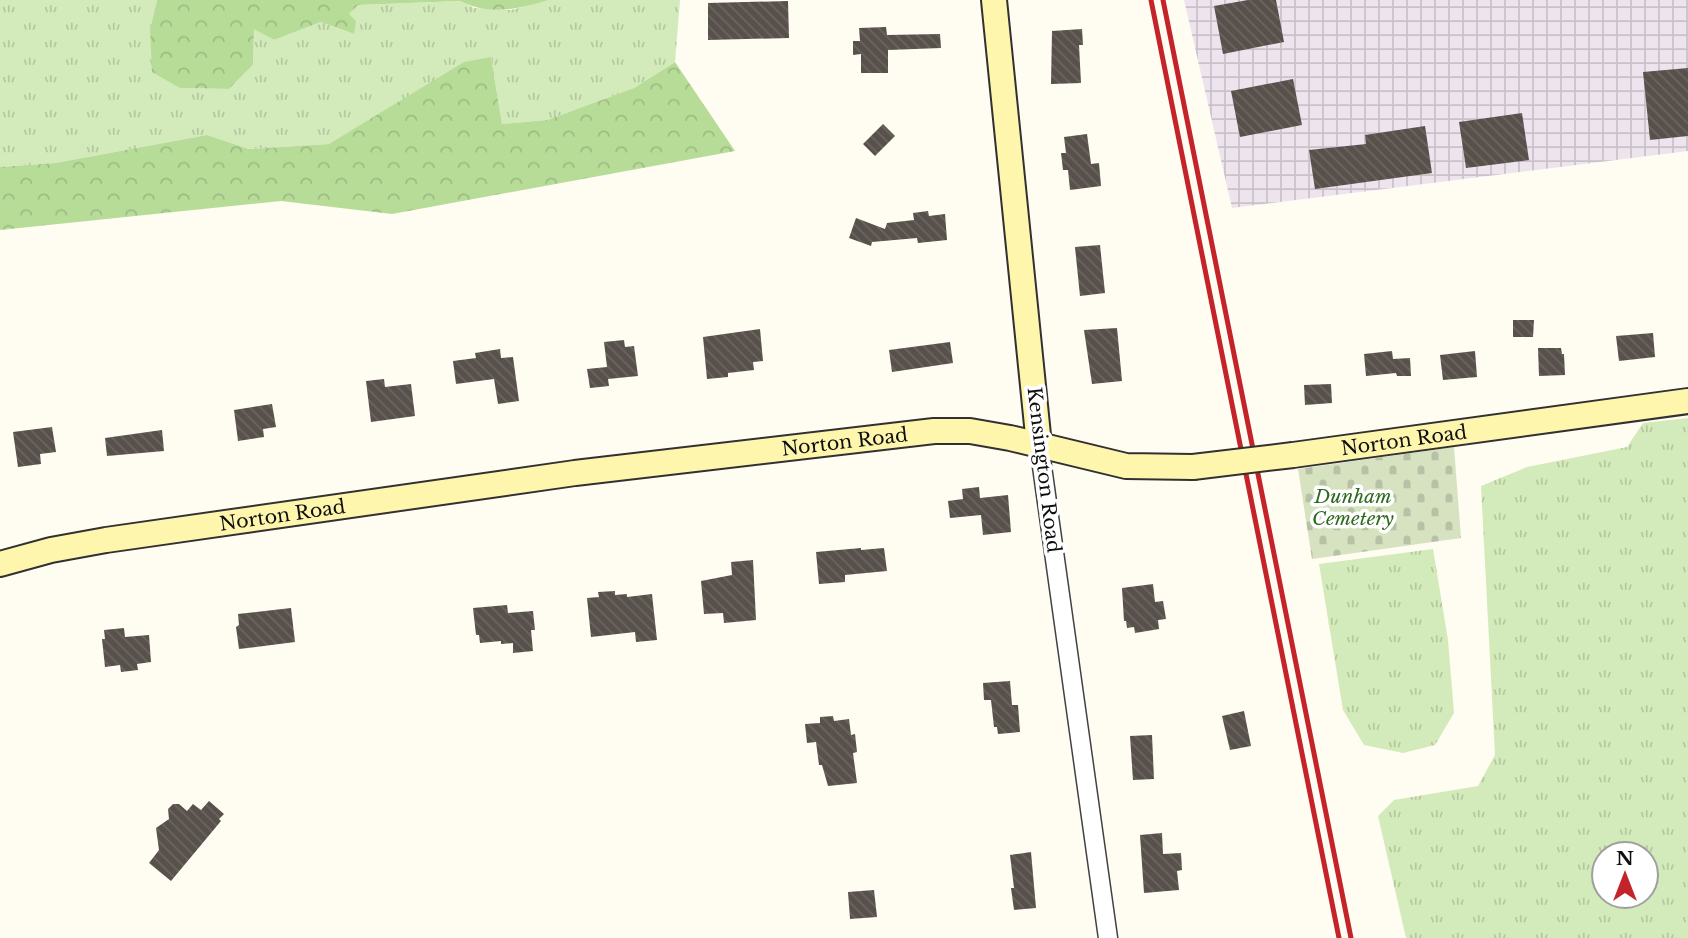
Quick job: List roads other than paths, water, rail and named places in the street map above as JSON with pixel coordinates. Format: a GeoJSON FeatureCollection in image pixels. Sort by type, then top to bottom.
{"type":"FeatureCollection","features":[{"type":"Feature","properties":{"kind":"main road","name":"Kensington Road"},"geometry":{"type":"LineString","coordinates":[[994,0],[1039,445]]}},
{"type":"Feature","properties":{"kind":"main road","name":"Norton Road"},"geometry":{"type":"LineString","coordinates":[[0,564],[51,550],[106,540],[575,473],[934,431],[970,431],[1126,466],[1193,467],[1688,401]]}},
{"type":"Feature","properties":{"kind":"street","name":"Kensington Road"},"geometry":{"type":"LineString","coordinates":[[1039,445],[1108,938]]}},
{"type":"Feature","properties":{"kind":"railway"},"geometry":{"type":"LineString","coordinates":[[1151,0],[1339,938]]}},
{"type":"Feature","properties":{"kind":"railway"},"geometry":{"type":"LineString","coordinates":[[1163,0],[1351,938]]}},
{"type":"Feature","properties":{"kind":"park label","name":"Dunham Cemetery"},"geometry":{"type":"Point","coordinates":[1353,507]}}]}
